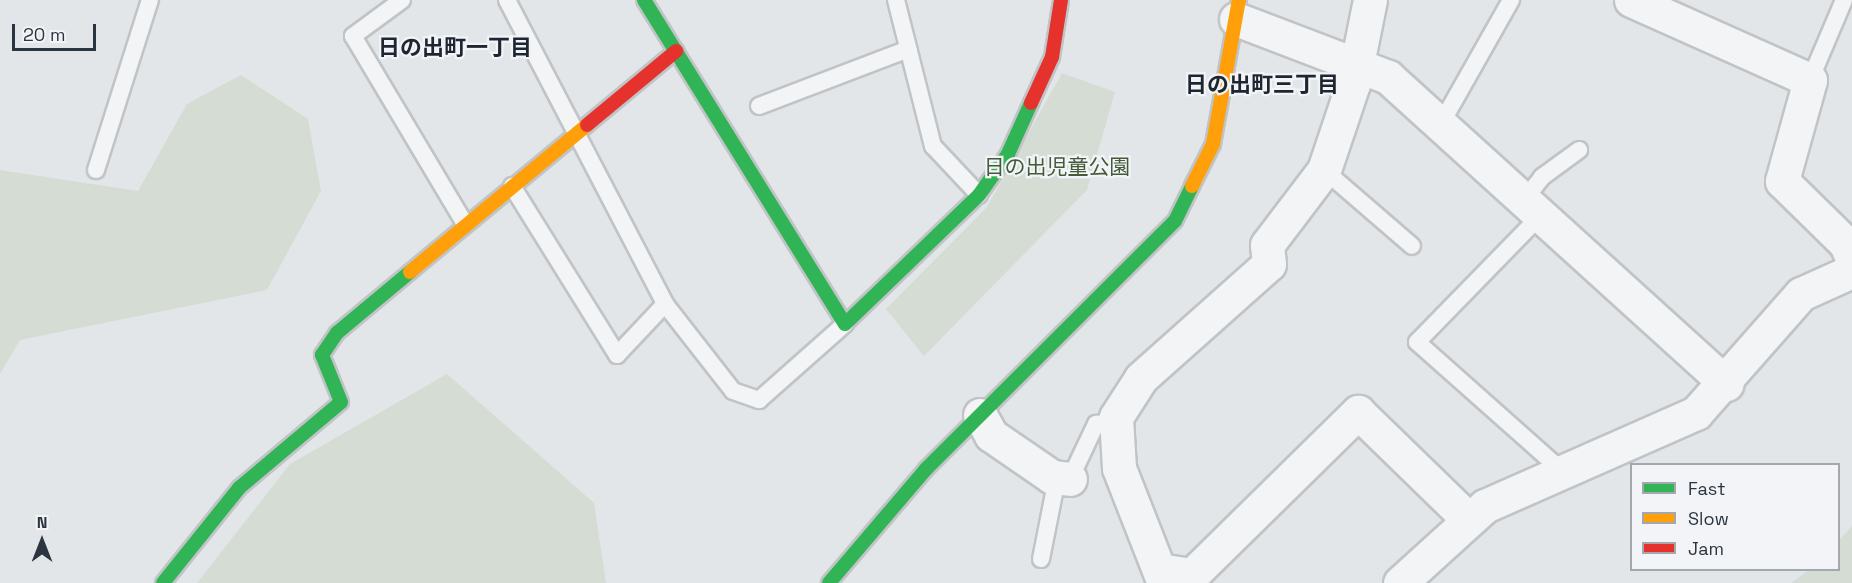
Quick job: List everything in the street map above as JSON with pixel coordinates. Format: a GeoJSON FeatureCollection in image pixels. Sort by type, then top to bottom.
{"type":"FeatureCollection","features":[{"type":"Feature","properties":{"kind":"street"},"geometry":{"type":"LineString","coordinates":[[644,0],[845,324],[979,195],[1008,154],[1039,92],[1058,39],[1061,0]]}},
{"type":"Feature","properties":{"kind":"street"},"geometry":{"type":"LineString","coordinates":[[1370,0],[1357,63],[1324,170],[1267,244],[1269,264],[1141,378],[1115,422],[1119,468],[1162,576],[1192,575],[1358,412],[1468,519]]}},
{"type":"Feature","properties":{"kind":"street"},"geometry":{"type":"LineString","coordinates":[[1631,0],[1810,80],[1782,181],[1846,244],[1852,258]]}},
{"type":"Feature","properties":{"kind":"street"},"geometry":{"type":"LineString","coordinates":[[829,583],[926,469],[1158,240],[1189,199],[1213,144],[1238,10],[1388,77],[1442,122],[1726,384]]}},
{"type":"Feature","properties":{"kind":"street"},"geometry":{"type":"LineString","coordinates":[[163,583],[239,488],[341,402],[322,355],[337,333],[465,224],[676,51]]}},
{"type":"Feature","properties":{"kind":"street"},"geometry":{"type":"LineString","coordinates":[[1400,583],[1468,519],[1561,470],[1696,414],[1726,384],[1801,294],[1852,271]]}},
{"type":"Feature","properties":{"kind":"street"},"geometry":{"type":"LineString","coordinates":[[980,415],[992,435],[1064,478]]}},
{"type":"Feature","properties":{"kind":"lane"},"geometry":{"type":"LineString","coordinates":[[96,170],[150,0]]}},
{"type":"Feature","properties":{"kind":"lane"},"geometry":{"type":"LineString","coordinates":[[402,0],[353,36],[465,224]]}},
{"type":"Feature","properties":{"kind":"lane"},"geometry":{"type":"LineString","coordinates":[[507,0],[665,304],[733,391],[759,400],[845,324]]}},
{"type":"Feature","properties":{"kind":"lane"},"geometry":{"type":"LineString","coordinates":[[896,0],[933,146],[979,195]]}},
{"type":"Feature","properties":{"kind":"lane"},"geometry":{"type":"LineString","coordinates":[[1442,122],[1511,0]]}},
{"type":"Feature","properties":{"kind":"lane"},"geometry":{"type":"LineString","coordinates":[[1810,80],[1844,0]]}},
{"type":"Feature","properties":{"kind":"lane"},"geometry":{"type":"LineString","coordinates":[[759,106],[908,48]]}},
{"type":"Feature","properties":{"kind":"lane"},"geometry":{"type":"LineString","coordinates":[[1561,470],[1417,342],[1533,206],[1542,177],[1579,150]]}},
{"type":"Feature","properties":{"kind":"lane"},"geometry":{"type":"LineString","coordinates":[[1324,170],[1412,246]]}},
{"type":"Feature","properties":{"kind":"lane"},"geometry":{"type":"LineString","coordinates":[[512,186],[616,355],[665,304]]}},
{"type":"Feature","properties":{"kind":"lane"},"geometry":{"type":"LineString","coordinates":[[1041,559],[1064,478],[1096,424],[1115,422]]}},
{"type":"Feature","properties":{"kind":"green space","name":"日の出児童公園"},"geometry":{"type":"Polygon","coordinates":[[[1062,73],[1115,92],[1087,190],[924,356],[886,309],[987,207],[1062,73]]]}},
{"type":"Feature","properties":{"kind":"green space"},"geometry":{"type":"Polygon","coordinates":[[[241,75],[308,119],[321,191],[267,290],[20,340],[0,374],[0,170],[138,191],[187,104],[241,75]]]}},
{"type":"Feature","properties":{"kind":"green space"},"geometry":{"type":"Polygon","coordinates":[[[447,374],[594,503],[606,583],[197,583],[290,464],[447,374]]]}},
{"type":"Feature","properties":{"kind":"green space"},"geometry":{"type":"Polygon","coordinates":[[[1852,526],[1852,583],[1791,583],[1808,571],[1840,571],[1840,539],[1852,526]]]}},
{"type":"Feature","properties":{"kind":"traffic: fast"},"geometry":{"type":"LineString","coordinates":[[644,0],[845,324],[979,195],[1008,154],[1031,103]]}},
{"type":"Feature","properties":{"kind":"traffic: fast"},"geometry":{"type":"LineString","coordinates":[[829,583],[926,469],[1175,221],[1192,186]]}},
{"type":"Feature","properties":{"kind":"traffic: fast"},"geometry":{"type":"LineString","coordinates":[[163,583],[239,488],[341,402],[322,355],[337,333],[410,272]]}},
{"type":"Feature","properties":{"kind":"traffic: slow"},"geometry":{"type":"LineString","coordinates":[[1192,186],[1213,144],[1239,0]]}},
{"type":"Feature","properties":{"kind":"traffic: slow"},"geometry":{"type":"LineString","coordinates":[[410,272],[587,125]]}},
{"type":"Feature","properties":{"kind":"traffic: jam"},"geometry":{"type":"LineString","coordinates":[[1031,103],[1052,57],[1061,0]]}},
{"type":"Feature","properties":{"kind":"traffic: jam"},"geometry":{"type":"LineString","coordinates":[[587,125],[676,51]]}},
{"type":"Feature","properties":{"kind":"district","name":"日の出町一丁目"},"geometry":{"type":"Point","coordinates":[455,48]}},
{"type":"Feature","properties":{"kind":"district","name":"日の出町三丁目"},"geometry":{"type":"Point","coordinates":[1262,85]}}]}
